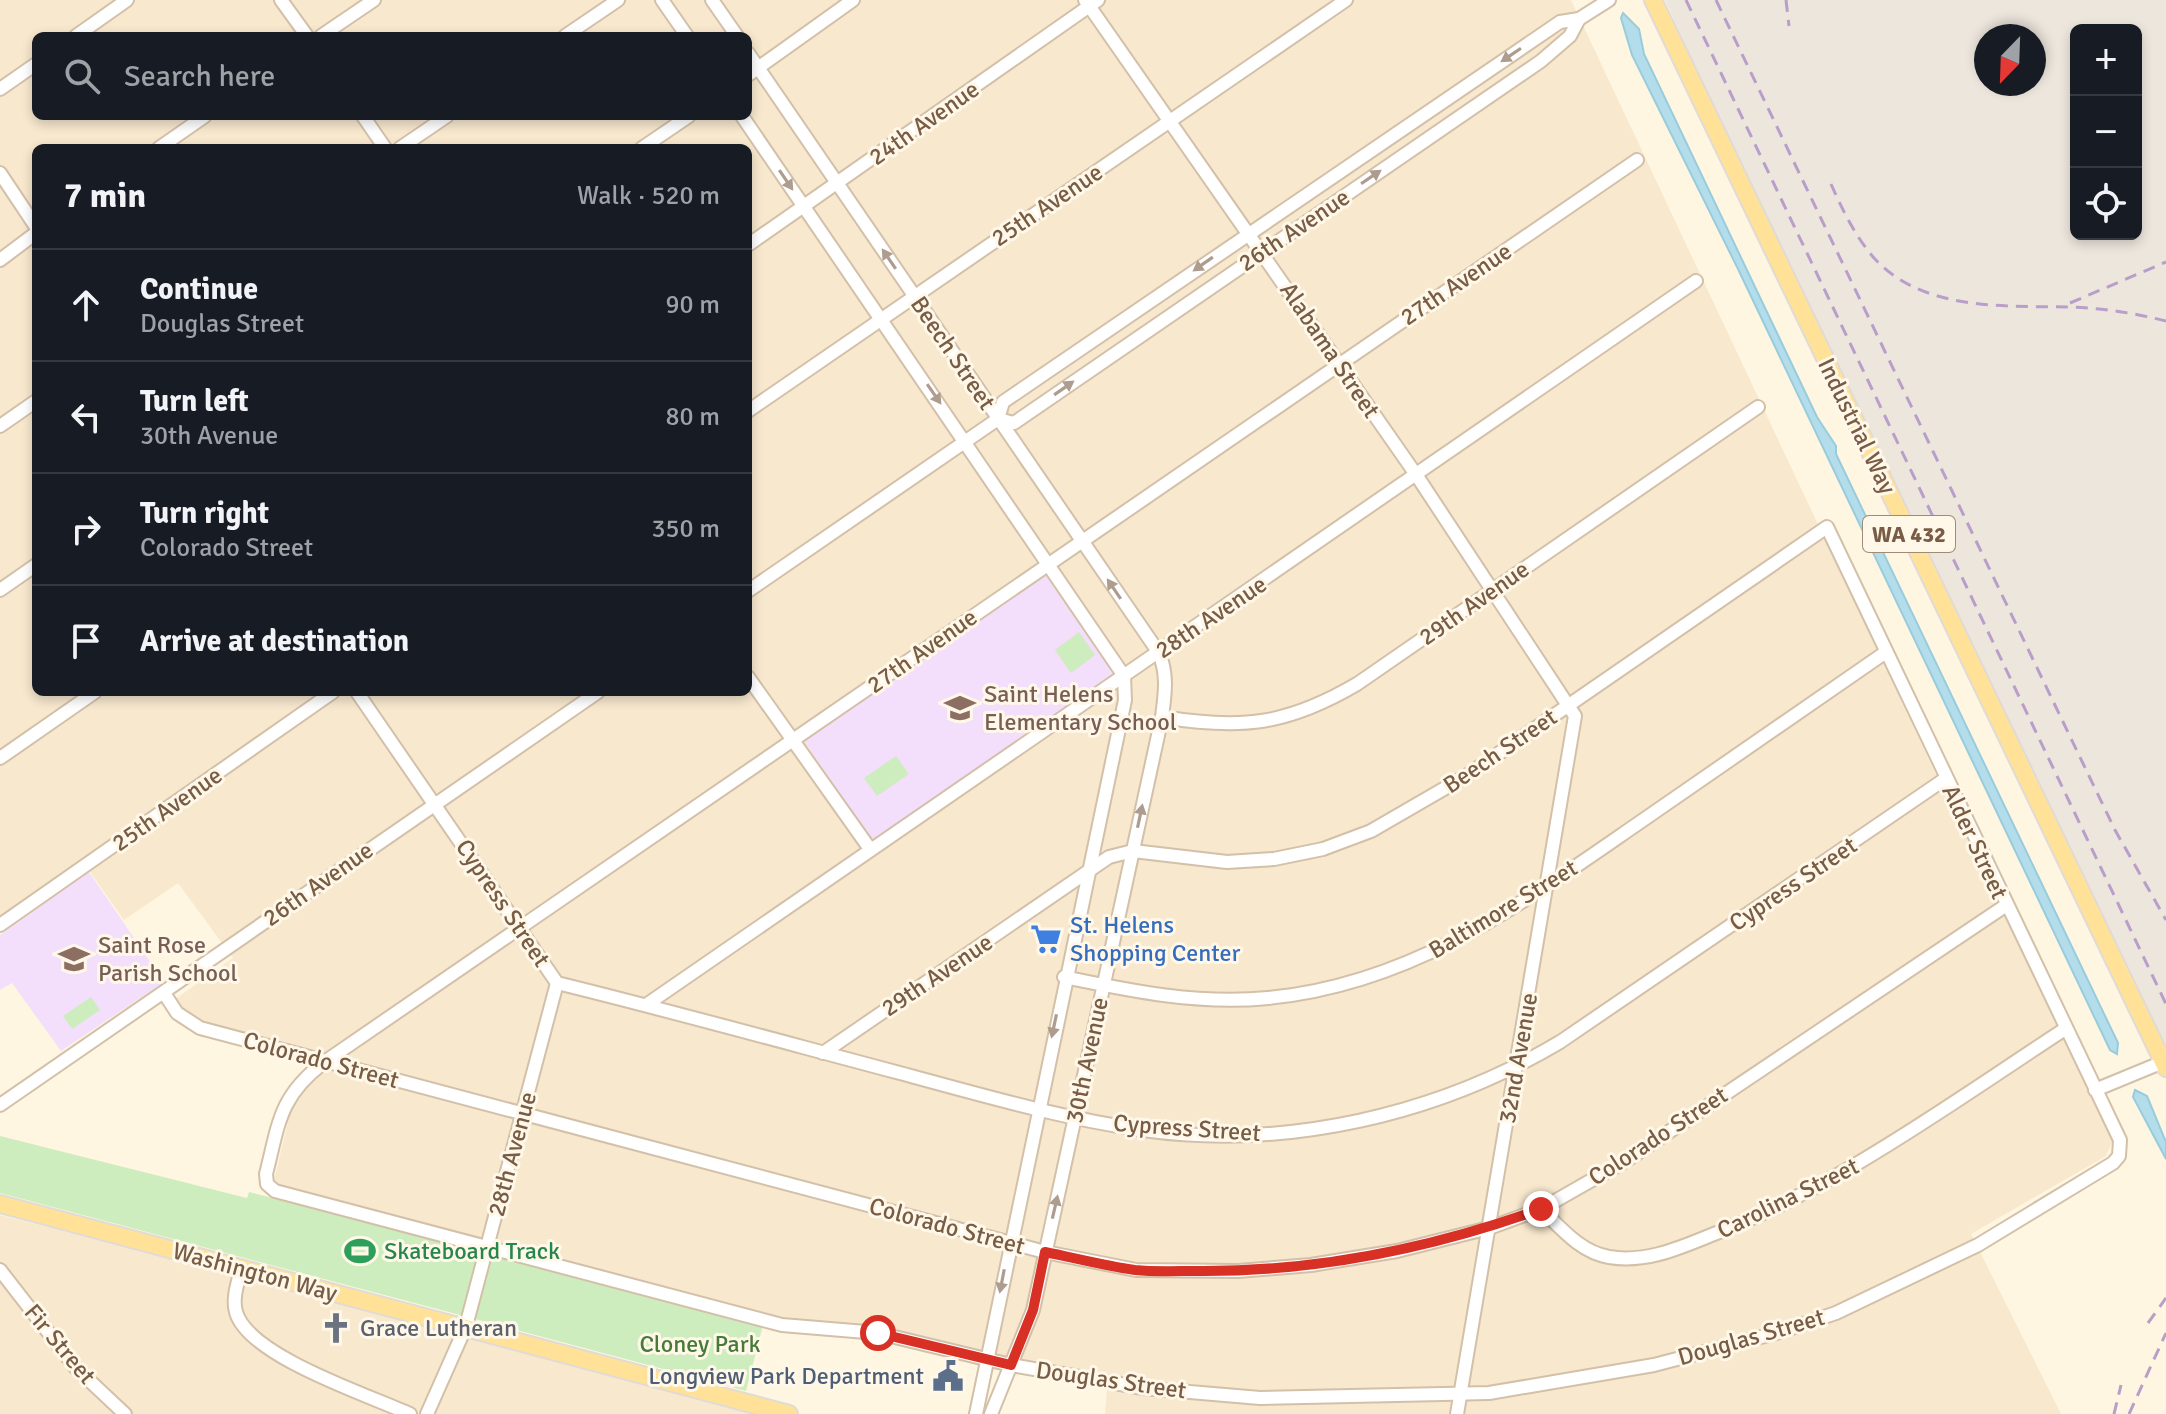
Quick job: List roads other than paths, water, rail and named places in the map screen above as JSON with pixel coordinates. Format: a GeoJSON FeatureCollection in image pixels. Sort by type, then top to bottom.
{"type":"FeatureCollection","features":[{"type":"Feature","properties":{"kind":"main road","name":"Industrial Way"},"geometry":{"type":"LineString","coordinates":[[1653,0],[2165,1065]]}},
{"type":"Feature","properties":{"kind":"main road","name":"Washington Way"},"geometry":{"type":"LineString","coordinates":[[0,1204],[789,1414]]}},
{"type":"Feature","properties":{"kind":"street"},"geometry":{"type":"LineString","coordinates":[[82,32],[127,0]]}},
{"type":"Feature","properties":{"kind":"street"},"geometry":{"type":"LineString","coordinates":[[281,0],[304,32]]}},
{"type":"Feature","properties":{"kind":"street"},"geometry":{"type":"LineString","coordinates":[[327,32],[374,0]]}},
{"type":"Feature","properties":{"kind":"street"},"geometry":{"type":"LineString","coordinates":[[571,32],[618,0]]}},
{"type":"Feature","properties":{"kind":"street"},"geometry":{"type":"LineString","coordinates":[[662,0],[684,32]]}},
{"type":"Feature","properties":{"kind":"street"},"geometry":{"type":"LineString","coordinates":[[712,0],[734,32]]}},
{"type":"Feature","properties":{"kind":"street"},"geometry":{"type":"LineString","coordinates":[[753,72],[853,0]]}},
{"type":"Feature","properties":{"kind":"street","name":"25th Avenue"},"geometry":{"type":"LineString","coordinates":[[752,408],[1346,0]]}},
{"type":"Feature","properties":{"kind":"street","name":"26th Avenue"},"geometry":{"type":"LineString","coordinates":[[752,588],[998,419],[1003,402],[1249,232],[1560,22],[1579,19],[1609,0]]}},
{"type":"Feature","properties":{"kind":"street","name":"Alabama Street"},"geometry":{"type":"LineString","coordinates":[[1091,2],[1569,703]]}},
{"type":"Feature","properties":{"kind":"street","name":"24th Avenue"},"geometry":{"type":"LineString","coordinates":[[752,242],[1091,2]]}},
{"type":"Feature","properties":{"kind":"street","name":"26th Avenue"},"geometry":{"type":"LineString","coordinates":[[998,419],[1014,423],[1541,61],[1570,36],[1579,19]]}},
{"type":"Feature","properties":{"kind":"street"},"geometry":{"type":"LineString","coordinates":[[0,89],[32,67]]}},
{"type":"Feature","properties":{"kind":"street","name":"Beech Street"},"geometry":{"type":"LineString","coordinates":[[753,72],[838,183],[1159,653]]}},
{"type":"Feature","properties":{"kind":"street"},"geometry":{"type":"LineString","coordinates":[[165,144],[199,120]]}},
{"type":"Feature","properties":{"kind":"street"},"geometry":{"type":"LineString","coordinates":[[366,120],[382,144]]}},
{"type":"Feature","properties":{"kind":"street"},"geometry":{"type":"LineString","coordinates":[[406,144],[441,120]]}},
{"type":"Feature","properties":{"kind":"street"},"geometry":{"type":"LineString","coordinates":[[648,144],[683,120]]}},
{"type":"Feature","properties":{"kind":"street","name":"Beech Street"},"geometry":{"type":"LineString","coordinates":[[745,120],[1050,563],[1124,676]]}},
{"type":"Feature","properties":{"kind":"street","name":"27th Avenue"},"geometry":{"type":"LineString","coordinates":[[267,1184],[266,1174],[286,1101],[299,1081],[323,1063],[1637,160]]}},
{"type":"Feature","properties":{"kind":"street"},"geometry":{"type":"LineString","coordinates":[[0,173],[32,221]]}},
{"type":"Feature","properties":{"kind":"street"},"geometry":{"type":"LineString","coordinates":[[0,260],[32,236]]}},
{"type":"Feature","properties":{"kind":"street","name":"28th Avenue"},"geometry":{"type":"LineString","coordinates":[[646,1005],[1696,281]]}},
{"type":"Feature","properties":{"kind":"street"},"geometry":{"type":"LineString","coordinates":[[0,426],[32,404]]}},
{"type":"Feature","properties":{"kind":"street","name":"29th Avenue"},"geometry":{"type":"LineString","coordinates":[[1162,717],[1216,725],[1264,722],[1315,708],[1357,684],[1758,407]]}},
{"type":"Feature","properties":{"kind":"street","name":"Beech Street"},"geometry":{"type":"LineString","coordinates":[[1133,851],[1227,862],[1323,849],[1371,831],[1415,808],[1827,527]]}},
{"type":"Feature","properties":{"kind":"street","name":"Alder Street"},"geometry":{"type":"LineString","coordinates":[[1827,527],[2005,906],[2120,1140],[2119,1156]]}},
{"type":"Feature","properties":{"kind":"street"},"geometry":{"type":"LineString","coordinates":[[0,590],[32,568]]}},
{"type":"Feature","properties":{"kind":"street","name":"Baltimore Street"},"geometry":{"type":"LineString","coordinates":[[1064,977],[1206,999],[1268,998],[1322,989],[1390,972],[1435,953],[1548,886],[1886,652]]}},
{"type":"Feature","properties":{"kind":"street","name":"30th Avenue"},"geometry":{"type":"LineString","coordinates":[[991,1414],[1033,1310],[1076,1118],[1162,717],[1167,682],[1159,653]]}},
{"type":"Feature","properties":{"kind":"street","name":"30th Avenue"},"geometry":{"type":"LineString","coordinates":[[976,1414],[1064,977],[1125,700],[1124,676]]}},
{"type":"Feature","properties":{"kind":"street"},"geometry":{"type":"LineString","coordinates":[[752,683],[870,849]]}},
{"type":"Feature","properties":{"kind":"street"},"geometry":{"type":"LineString","coordinates":[[0,758],[89,696]]}},
{"type":"Feature","properties":{"kind":"street","name":"25th Avenue"},"geometry":{"type":"LineString","coordinates":[[0,925],[327,696]]}},
{"type":"Feature","properties":{"kind":"street","name":"Cypress Street"},"geometry":{"type":"LineString","coordinates":[[360,696],[435,801],[557,983],[1037,1110],[1145,1130],[1216,1135],[1328,1127],[1428,1103],[1516,1068],[1560,1042],[1945,779]]}},
{"type":"Feature","properties":{"kind":"street","name":"26th Avenue"},"geometry":{"type":"LineString","coordinates":[[0,1105],[435,801],[592,696]]}},
{"type":"Feature","properties":{"kind":"street","name":"32nd Avenue"},"geometry":{"type":"LineString","coordinates":[[1457,1414],[1575,728],[1569,703]]}},
{"type":"Feature","properties":{"kind":"street","name":"29th Avenue"},"geometry":{"type":"LineString","coordinates":[[823,1053],[1109,857],[1133,851]]}},
{"type":"Feature","properties":{"kind":"street","name":"Colorado Street"},"geometry":{"type":"LineString","coordinates":[[164,993],[188,1023],[323,1063],[1045,1252],[1136,1270],[1238,1271],[1311,1265],[1397,1251],[1489,1228],[1541,1209],[1627,1160],[2005,906]]}},
{"type":"Feature","properties":{"kind":"street","name":"28th Avenue"},"geometry":{"type":"LineString","coordinates":[[427,1414],[466,1326],[557,983]]}},
{"type":"Feature","properties":{"kind":"street","name":"Carolina Street"},"geometry":{"type":"LineString","coordinates":[[1541,1209],[1574,1242],[1608,1257],[1653,1257],[1752,1220],[1851,1170],[2065,1029]]}},
{"type":"Feature","properties":{"kind":"street"},"geometry":{"type":"LineString","coordinates":[[2095,1090],[2165,1065]]}},
{"type":"Feature","properties":{"kind":"street","name":"Douglas Street"},"geometry":{"type":"LineString","coordinates":[[267,1184],[275,1191],[782,1325],[878,1333],[1011,1365],[1143,1388],[1260,1398],[1461,1394],[1654,1365],[1780,1332],[1836,1313],[1978,1245],[2119,1156]]}},
{"type":"Feature","properties":{"kind":"street"},"geometry":{"type":"LineString","coordinates":[[241,1269],[234,1301],[236,1312],[252,1339],[280,1357],[410,1414]]}},
{"type":"Feature","properties":{"kind":"street","name":"Fir Street"},"geometry":{"type":"LineString","coordinates":[[0,1270],[76,1368],[125,1414]]}},
{"type":"Feature","properties":{"kind":"water"},"geometry":{"type":"Polygon","coordinates":[[[1623,13],[1639,29],[1644,54],[1817,417],[1836,446],[1836,454],[2118,1043],[2117,1054],[2110,1050],[1738,269],[1632,55],[1621,18],[1623,13]]]}},
{"type":"Feature","properties":{"kind":"water"},"geometry":{"type":"Polygon","coordinates":[[[2135,1090],[2147,1096],[2166,1142],[2166,1159],[2133,1097],[2135,1090]]]}},
{"type":"Feature","properties":{"kind":"railway"},"geometry":{"type":"LineString","coordinates":[[1686,0],[2166,1004]]}},
{"type":"Feature","properties":{"kind":"railway"},"geometry":{"type":"LineString","coordinates":[[1716,0],[2115,830],[2166,920]]}},
{"type":"Feature","properties":{"kind":"railway"},"geometry":{"type":"LineString","coordinates":[[1786,0],[1789,26]]}},
{"type":"Feature","properties":{"kind":"railway"},"geometry":{"type":"LineString","coordinates":[[1831,184],[1844,213],[1867,250],[1893,275],[1916,288],[1965,302],[2094,308],[2166,321]]}},
{"type":"Feature","properties":{"kind":"railway"},"geometry":{"type":"LineString","coordinates":[[2070,303],[2166,262]]}},
{"type":"Feature","properties":{"kind":"railway"},"geometry":{"type":"LineString","coordinates":[[2148,1323],[2166,1298]]}},
{"type":"Feature","properties":{"kind":"railway"},"geometry":{"type":"LineString","coordinates":[[2129,1414],[2166,1333]]}},
{"type":"Feature","properties":{"kind":"railway"},"geometry":{"type":"LineString","coordinates":[[2114,1414],[2121,1385]]}},
{"type":"Feature","properties":{"kind":"place","name":"Saint Helens Elementary School"},"geometry":{"type":"Point","coordinates":[960,708]}},
{"type":"Feature","properties":{"kind":"place","name":"St. Helens Shopping Center"},"geometry":{"type":"Point","coordinates":[1046,939]}},
{"type":"Feature","properties":{"kind":"place","name":"Saint Rose Parish School"},"geometry":{"type":"Point","coordinates":[74,959]}},
{"type":"Feature","properties":{"kind":"place","name":"Skateboard Track"},"geometry":{"type":"Point","coordinates":[360,1251]}},
{"type":"Feature","properties":{"kind":"place","name":"Grace Lutheran"},"geometry":{"type":"Point","coordinates":[336,1328]}},
{"type":"Feature","properties":{"kind":"place","name":"Longview Park Department"},"geometry":{"type":"Point","coordinates":[948,1376]}},
{"type":"Feature","properties":{"kind":"park label","name":"Cloney Park"},"geometry":{"type":"Point","coordinates":[700,1344]}}]}
